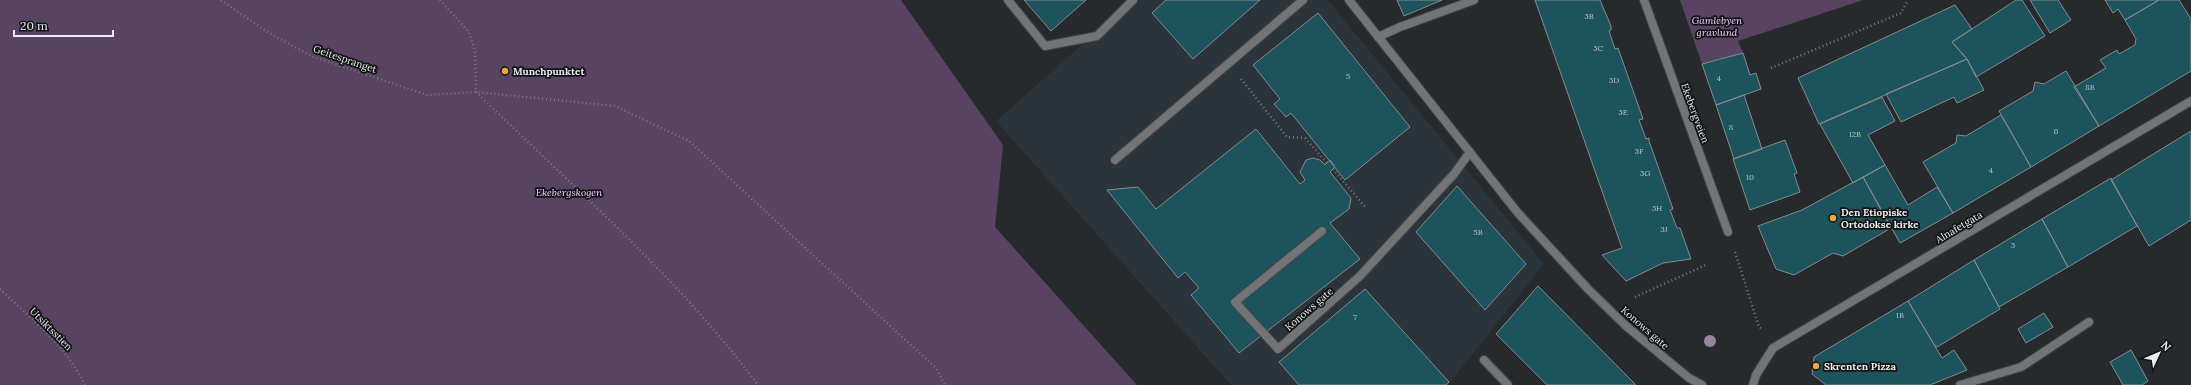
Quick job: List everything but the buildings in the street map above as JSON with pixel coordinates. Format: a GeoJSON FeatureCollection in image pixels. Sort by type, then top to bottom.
{"type":"FeatureCollection","features":[{"type":"Feature","properties":{"kind":"street"},"geometry":{"type":"LineString","coordinates":[[1008,0],[1045,46],[1097,36],[1133,0]]}},
{"type":"Feature","properties":{"kind":"street"},"geometry":{"type":"LineString","coordinates":[[1115,160],[1302,0]]}},
{"type":"Feature","properties":{"kind":"street","name":"Konows gate"},"geometry":{"type":"LineString","coordinates":[[1349,0],[1518,213],[1588,289],[1626,326],[1689,378],[1702,385]]}},
{"type":"Feature","properties":{"kind":"street"},"geometry":{"type":"LineString","coordinates":[[1378,37],[1400,26],[1474,0]]}},
{"type":"Feature","properties":{"kind":"street","name":"Ekebergveien"},"geometry":{"type":"LineString","coordinates":[[1644,0],[1728,232]]}},
{"type":"Feature","properties":{"kind":"street","name":"Alnafetgata"},"geometry":{"type":"LineString","coordinates":[[1753,385],[1756,375],[1773,348],[2191,101]]}},
{"type":"Feature","properties":{"kind":"street","name":"Konows gate"},"geometry":{"type":"LineString","coordinates":[[1322,231],[1235,302],[1278,349],[1360,276],[1454,174],[1470,152]]}},
{"type":"Feature","properties":{"kind":"street"},"geometry":{"type":"LineString","coordinates":[[1960,385],[2021,367],[2089,322]]}},
{"type":"Feature","properties":{"kind":"street"},"geometry":{"type":"LineString","coordinates":[[1484,360],[1508,385]]}},
{"type":"Feature","properties":{"kind":"path","name":"Geitespranget"},"geometry":{"type":"LineString","coordinates":[[221,0],[266,31],[311,56],[426,95],[476,92],[615,106],[689,141],[936,368],[945,385]]}},
{"type":"Feature","properties":{"kind":"path"},"geometry":{"type":"LineString","coordinates":[[440,0],[469,32],[475,51],[476,92],[659,270],[740,362],[758,385]]}},
{"type":"Feature","properties":{"kind":"path"},"geometry":{"type":"LineString","coordinates":[[1771,68],[1901,13],[1908,0]]}},
{"type":"Feature","properties":{"kind":"path"},"geometry":{"type":"LineString","coordinates":[[1228,63],[1287,137],[1305,138],[1327,163]]}},
{"type":"Feature","properties":{"kind":"path"},"geometry":{"type":"LineString","coordinates":[[1333,169],[1366,208]]}},
{"type":"Feature","properties":{"kind":"path"},"geometry":{"type":"LineString","coordinates":[[1728,232],[1759,327],[1780,344]]}},
{"type":"Feature","properties":{"kind":"path"},"geometry":{"type":"LineString","coordinates":[[1635,298],[1708,264]]}},
{"type":"Feature","properties":{"kind":"path","name":"Utsiktsstien"},"geometry":{"type":"LineString","coordinates":[[0,289],[64,352],[78,369],[85,385]]}},
{"type":"Feature","properties":{"kind":"shaded area"},"geometry":{"type":"Polygon","coordinates":[[[1132,0],[1328,0],[1544,264],[1448,385],[1231,385],[996,121],[1132,0]]]}},
{"type":"Feature","properties":{"kind":"green space","name":"Ekebergskogen"},"geometry":{"type":"Polygon","coordinates":[[[0,0],[901,0],[1003,145],[995,227],[1137,385],[0,385],[0,0]]]}},
{"type":"Feature","properties":{"kind":"green space","name":"Gamlebyen gravlund"},"geometry":{"type":"Polygon","coordinates":[[[1680,0],[1863,0],[1738,41],[1743,53],[1702,64],[1680,0]]]}},
{"type":"Feature","properties":{"kind":"place","name":"Munchpunktet"},"geometry":{"type":"Point","coordinates":[505,71]}},
{"type":"Feature","properties":{"kind":"place","name":"Den Etiopiske Ortodokse kirke"},"geometry":{"type":"Point","coordinates":[1833,218]}},
{"type":"Feature","properties":{"kind":"place","name":"Skrenten Pizza"},"geometry":{"type":"Point","coordinates":[1816,366]}}]}
